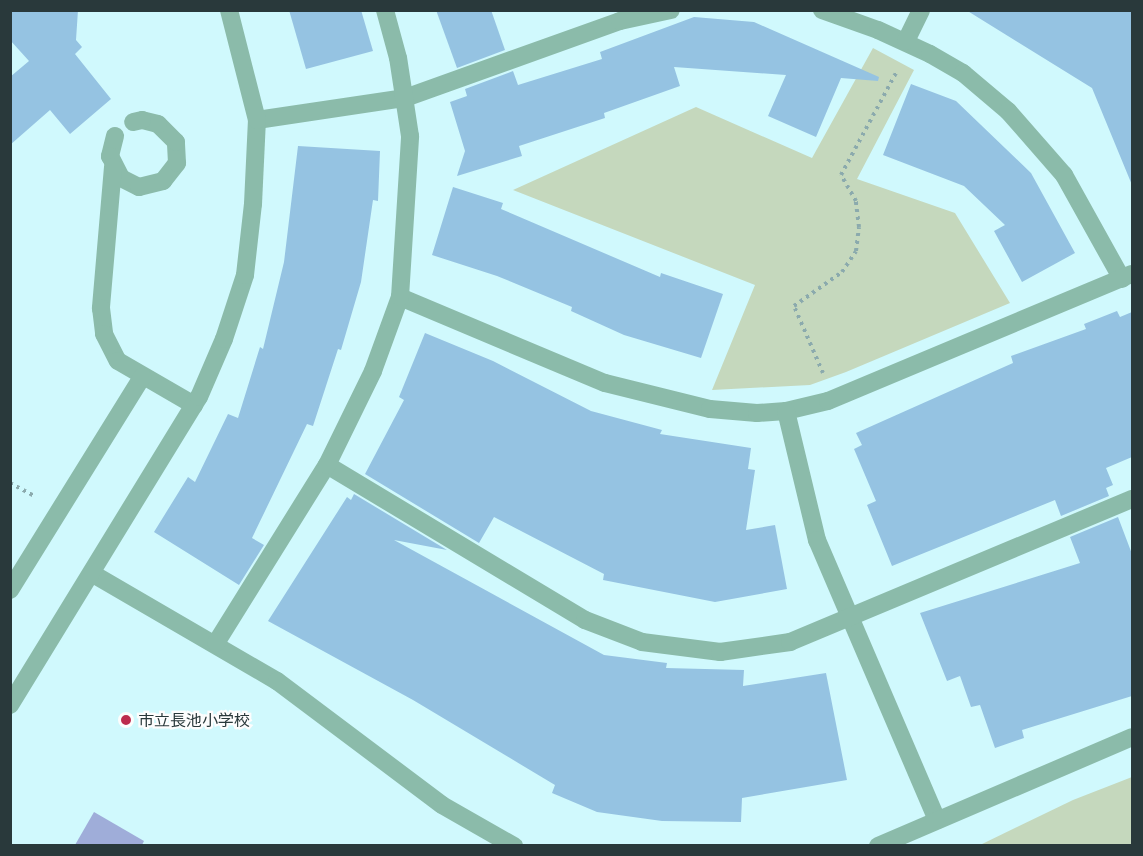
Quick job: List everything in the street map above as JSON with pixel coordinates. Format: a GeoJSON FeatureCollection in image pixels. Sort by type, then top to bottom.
{"type":"FeatureCollection","features":[{"type":"Feature","properties":{"kind":"street"},"geometry":{"type":"LineString","coordinates":[[10,705],[93,574],[194,405],[224,339],[245,275],[253,204],[256,120],[229,10]]}},
{"type":"Feature","properties":{"kind":"street"},"geometry":{"type":"LineString","coordinates":[[216,643],[327,465],[372,370],[400,297],[410,136],[405,98],[385,10]]}},
{"type":"Feature","properties":{"kind":"street"},"geometry":{"type":"LineString","coordinates":[[256,120],[405,98],[620,21],[671,10]]}},
{"type":"Feature","properties":{"kind":"street"},"geometry":{"type":"LineString","coordinates":[[400,297],[605,383],[710,410],[786,411],[828,401],[907,371],[1127,277],[1064,175],[1008,111],[963,74],[906,41],[822,10]]}},
{"type":"Feature","properties":{"kind":"street"},"geometry":{"type":"LineString","coordinates":[[906,41],[921,10]]}},
{"type":"Feature","properties":{"kind":"street"},"geometry":{"type":"LineString","coordinates":[[113,167],[126,182],[152,187],[168,178],[177,163],[179,148],[166,127],[150,120],[133,123]]}},
{"type":"Feature","properties":{"kind":"street"},"geometry":{"type":"LineString","coordinates":[[115,136],[111,149],[113,167],[101,320],[113,354],[142,377],[194,405]]}},
{"type":"Feature","properties":{"kind":"street"},"geometry":{"type":"LineString","coordinates":[[10,590],[142,377]]}},
{"type":"Feature","properties":{"kind":"street"},"geometry":{"type":"LineString","coordinates":[[786,411],[817,540],[937,820]]}},
{"type":"Feature","properties":{"kind":"street"},"geometry":{"type":"LineString","coordinates":[[327,465],[561,608],[642,642],[684,650],[757,649],[790,642],[1132,499]]}},
{"type":"Feature","properties":{"kind":"street"},"geometry":{"type":"LineString","coordinates":[[93,574],[216,643],[277,681],[442,805],[514,846]]}},
{"type":"Feature","properties":{"kind":"street"},"geometry":{"type":"LineString","coordinates":[[878,846],[1132,737]]}},
{"type":"Feature","properties":{"kind":"path"},"geometry":{"type":"LineString","coordinates":[[825,379],[794,306],[842,272],[856,251],[860,227],[856,201],[841,175],[901,62]]}},
{"type":"Feature","properties":{"kind":"path"},"geometry":{"type":"LineString","coordinates":[[10,483],[36,497]]}},
{"type":"Feature","properties":{"kind":"green space"},"geometry":{"type":"Polygon","coordinates":[[[873,48],[914,70],[857,179],[955,213],[1010,303],[846,372],[810,385],[712,390],[755,285],[513,190],[696,107],[812,158],[873,48]]]}},
{"type":"Feature","properties":{"kind":"green space"},"geometry":{"type":"Polygon","coordinates":[[[1132,777],[1132,845],[980,845],[1073,800],[1132,777]]]}},
{"type":"Feature","properties":{"kind":"water"},"geometry":{"type":"Polygon","coordinates":[[[94,812],[144,841],[142,845],[75,845],[94,812]]]}},
{"type":"Feature","properties":{"kind":"building"},"geometry":{"type":"Polygon","coordinates":[[[10,10],[78,10],[76,40],[82,47],[75,54],[111,99],[70,134],[50,110],[10,145],[10,77],[29,61],[10,40],[10,10]]]}},
{"type":"Feature","properties":{"kind":"building"},"geometry":{"type":"Polygon","coordinates":[[[289,10],[361,10],[373,51],[306,69],[289,10]]]}},
{"type":"Feature","properties":{"kind":"building"},"geometry":{"type":"Polygon","coordinates":[[[436,10],[491,10],[505,50],[457,68],[436,10]]]}},
{"type":"Feature","properties":{"kind":"building"},"geometry":{"type":"Polygon","coordinates":[[[966,10],[1132,10],[1132,185],[1092,88],[966,10]]]}},
{"type":"Feature","properties":{"kind":"building"},"geometry":{"type":"Polygon","coordinates":[[[694,17],[754,22],[879,77],[878,81],[841,78],[816,137],[768,116],[786,75],[674,67],[680,86],[604,113],[605,118],[519,146],[522,156],[457,176],[465,151],[450,102],[467,96],[465,89],[513,71],[518,85],[602,59],[600,52],[694,17]]]}},
{"type":"Feature","properties":{"kind":"building"},"geometry":{"type":"Polygon","coordinates":[[[911,84],[956,101],[1031,173],[1075,253],[1022,282],[994,231],[1005,225],[964,186],[883,155],[911,84]]]}},
{"type":"Feature","properties":{"kind":"building"},"geometry":{"type":"Polygon","coordinates":[[[298,146],[380,151],[378,201],[373,200],[361,282],[341,350],[338,349],[313,426],[307,424],[252,538],[264,545],[239,585],[154,532],[188,477],[195,482],[228,414],[238,418],[260,347],[263,349],[284,262],[298,146]]]}},
{"type":"Feature","properties":{"kind":"building"},"geometry":{"type":"Polygon","coordinates":[[[453,187],[503,203],[501,209],[660,277],[661,273],[723,294],[701,358],[624,335],[571,311],[572,307],[497,276],[432,255],[453,187]]]}},
{"type":"Feature","properties":{"kind":"building"},"geometry":{"type":"Polygon","coordinates":[[[1117,311],[1120,317],[1132,312],[1132,457],[1106,468],[1113,485],[1106,488],[1109,496],[1061,516],[1055,500],[892,566],[867,505],[876,501],[854,449],[862,445],[856,433],[1013,363],[1011,356],[1086,329],[1084,324],[1117,311]]]}},
{"type":"Feature","properties":{"kind":"building"},"geometry":{"type":"Polygon","coordinates":[[[425,333],[493,361],[591,411],[662,430],[660,434],[751,448],[748,469],[755,470],[746,530],[775,525],[787,589],[715,602],[603,580],[604,574],[494,517],[479,543],[365,474],[404,400],[399,397],[425,333]]]}},
{"type":"Feature","properties":{"kind":"building"},"geometry":{"type":"Polygon","coordinates":[[[354,494],[447,550],[394,540],[604,655],[667,663],[666,668],[744,670],[743,686],[826,673],[847,780],[742,798],[741,822],[662,821],[597,812],[552,793],[555,785],[413,700],[268,621],[347,497],[351,500],[354,494]]]}},
{"type":"Feature","properties":{"kind":"building"},"geometry":{"type":"Polygon","coordinates":[[[1118,517],[1132,554],[1132,696],[1022,730],[1024,738],[995,748],[980,705],[971,707],[960,676],[947,681],[920,613],[1080,563],[1070,537],[1118,517]]]}},
{"type":"Feature","properties":{"kind":"place","name":"市立長池小学校"},"geometry":{"type":"Point","coordinates":[126,720]}}]}
